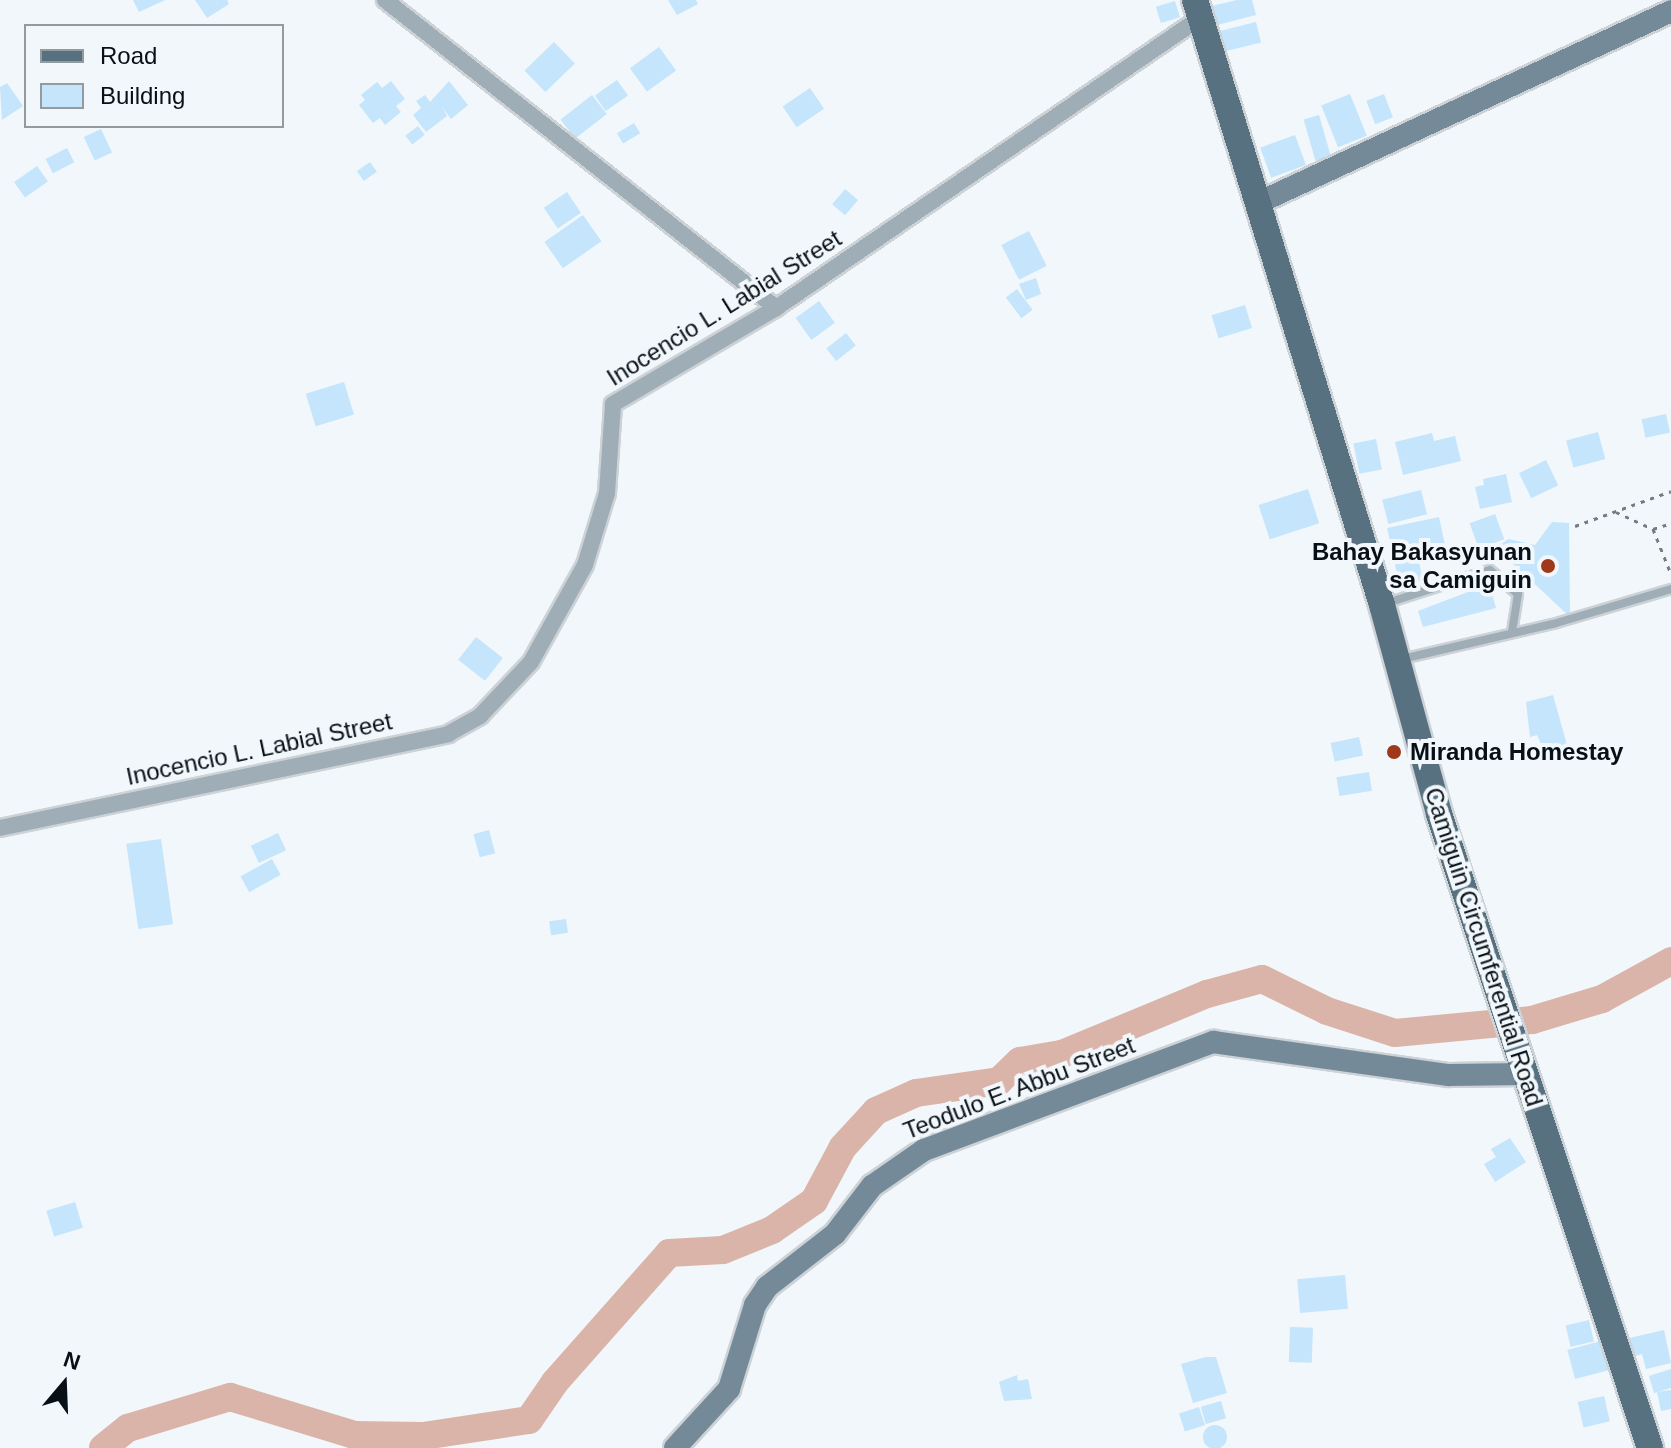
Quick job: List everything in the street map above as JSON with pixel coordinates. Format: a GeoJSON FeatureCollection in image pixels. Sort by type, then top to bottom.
{"type":"FeatureCollection","features":[{"type":"Feature","properties":{"kind":"main road","name":"Camiguin Circumferential Road"},"geometry":{"type":"LineString","coordinates":[[1197,9],[1261,207],[1382,605],[1439,814],[1650,1448]]}},
{"type":"Feature","properties":{"kind":"street"},"geometry":{"type":"LineString","coordinates":[[385,0],[776,308]]}},
{"type":"Feature","properties":{"kind":"street","name":"Inocencio L. Labial Street"},"geometry":{"type":"LineString","coordinates":[[0,828],[448,734],[480,716],[531,662],[585,565],[607,493],[613,404],[776,308],[1197,9]]}},
{"type":"Feature","properties":{"kind":"street"},"geometry":{"type":"LineString","coordinates":[[1261,207],[1671,11]]}},
{"type":"Feature","properties":{"kind":"street","name":"Teodulo E. Abbu Street"},"geometry":{"type":"LineString","coordinates":[[675,1448],[729,1389],[755,1305],[767,1287],[835,1234],[872,1186],[924,1150],[1213,1042],[1449,1075],[1525,1074]]}},
{"type":"Feature","properties":{"kind":"lane"},"geometry":{"type":"LineString","coordinates":[[1382,605],[1490,570],[1518,594],[1512,631]]}},
{"type":"Feature","properties":{"kind":"lane"},"geometry":{"type":"LineString","coordinates":[[1397,660],[1671,589]]}},
{"type":"Feature","properties":{"kind":"path"},"geometry":{"type":"LineString","coordinates":[[1575,526],[1671,491]]}},
{"type":"Feature","properties":{"kind":"path"},"geometry":{"type":"LineString","coordinates":[[1616,512],[1653,529],[1671,523]]}},
{"type":"Feature","properties":{"kind":"path"},"geometry":{"type":"LineString","coordinates":[[1653,529],[1671,574]]}},
{"type":"Feature","properties":{"kind":"building"},"geometry":{"type":"Polygon","coordinates":[[[133,0],[165,0],[139,12],[133,0]]]}},
{"type":"Feature","properties":{"kind":"building"},"geometry":{"type":"Polygon","coordinates":[[[195,0],[227,0],[229,4],[207,18],[195,0]]]}},
{"type":"Feature","properties":{"kind":"building"},"geometry":{"type":"Polygon","coordinates":[[[668,0],[696,0],[698,4],[677,15],[668,0]]]}},
{"type":"Feature","properties":{"kind":"building"},"geometry":{"type":"Polygon","coordinates":[[[1252,0],[1256,15],[1217,25],[1212,6],[1252,0]]]}},
{"type":"Feature","properties":{"kind":"building"},"geometry":{"type":"Polygon","coordinates":[[[1175,1],[1180,17],[1161,23],[1156,7],[1175,1]]]}},
{"type":"Feature","properties":{"kind":"building"},"geometry":{"type":"Polygon","coordinates":[[[1256,22],[1261,42],[1224,52],[1219,31],[1256,22]]]}},
{"type":"Feature","properties":{"kind":"building"},"geometry":{"type":"Polygon","coordinates":[[[554,42],[575,64],[545,92],[525,70],[554,42]]]}},
{"type":"Feature","properties":{"kind":"building"},"geometry":{"type":"Polygon","coordinates":[[[659,47],[676,70],[647,92],[630,68],[659,47]]]}},
{"type":"Feature","properties":{"kind":"building"},"geometry":{"type":"Polygon","coordinates":[[[617,80],[628,96],[606,111],[595,95],[617,80]]]}},
{"type":"Feature","properties":{"kind":"building"},"geometry":{"type":"Polygon","coordinates":[[[391,81],[405,99],[396,106],[401,112],[385,125],[380,118],[373,123],[359,105],[365,100],[361,95],[377,82],[382,88],[391,81]]]}},
{"type":"Feature","properties":{"kind":"building"},"geometry":{"type":"Polygon","coordinates":[[[449,81],[468,105],[451,119],[442,107],[447,116],[426,132],[413,115],[421,108],[416,101],[425,95],[430,102],[449,81]]]}},
{"type":"Feature","properties":{"kind":"building"},"geometry":{"type":"Polygon","coordinates":[[[7,83],[23,106],[2,120],[0,87],[7,83]]]}},
{"type":"Feature","properties":{"kind":"building"},"geometry":{"type":"Polygon","coordinates":[[[810,88],[824,109],[797,127],[783,106],[810,88]]]}},
{"type":"Feature","properties":{"kind":"building"},"geometry":{"type":"Polygon","coordinates":[[[1350,94],[1367,136],[1338,147],[1321,106],[1350,94]]]}},
{"type":"Feature","properties":{"kind":"building"},"geometry":{"type":"Polygon","coordinates":[[[1384,94],[1393,117],[1375,124],[1366,101],[1384,94]]]}},
{"type":"Feature","properties":{"kind":"building"},"geometry":{"type":"Polygon","coordinates":[[[592,95],[607,114],[575,139],[560,120],[592,95]]]}},
{"type":"Feature","properties":{"kind":"building"},"geometry":{"type":"Polygon","coordinates":[[[1319,115],[1331,156],[1315,161],[1304,119],[1319,115]]]}},
{"type":"Feature","properties":{"kind":"building"},"geometry":{"type":"Polygon","coordinates":[[[634,123],[640,133],[623,144],[617,133],[634,123]]]}},
{"type":"Feature","properties":{"kind":"building"},"geometry":{"type":"Polygon","coordinates":[[[418,126],[425,135],[412,145],[405,136],[418,126]]]}},
{"type":"Feature","properties":{"kind":"building"},"geometry":{"type":"Polygon","coordinates":[[[101,129],[112,153],[95,161],[84,137],[101,129]]]}},
{"type":"Feature","properties":{"kind":"building"},"geometry":{"type":"Polygon","coordinates":[[[1295,135],[1306,165],[1271,178],[1260,148],[1295,135]]]}},
{"type":"Feature","properties":{"kind":"building"},"geometry":{"type":"Polygon","coordinates":[[[67,148],[74,162],[53,173],[46,159],[67,148]]]}},
{"type":"Feature","properties":{"kind":"building"},"geometry":{"type":"Polygon","coordinates":[[[370,162],[377,172],[364,181],[357,171],[370,162]]]}},
{"type":"Feature","properties":{"kind":"building"},"geometry":{"type":"Polygon","coordinates":[[[37,166],[48,182],[25,198],[14,182],[37,166]]]}},
{"type":"Feature","properties":{"kind":"building"},"geometry":{"type":"Polygon","coordinates":[[[845,189],[858,200],[845,215],[832,204],[845,189]]]}},
{"type":"Feature","properties":{"kind":"building"},"geometry":{"type":"Polygon","coordinates":[[[567,192],[581,213],[558,228],[544,208],[567,192]]]}},
{"type":"Feature","properties":{"kind":"building"},"geometry":{"type":"Polygon","coordinates":[[[583,215],[601,241],[563,268],[544,242],[583,215]]]}},
{"type":"Feature","properties":{"kind":"building"},"geometry":{"type":"Polygon","coordinates":[[[1029,231],[1047,266],[1019,280],[1001,245],[1029,231]]]}},
{"type":"Feature","properties":{"kind":"building"},"geometry":{"type":"Polygon","coordinates":[[[1036,278],[1041,294],[1026,300],[1019,284],[1036,278]]]}},
{"type":"Feature","properties":{"kind":"building"},"geometry":{"type":"Polygon","coordinates":[[[1017,289],[1033,310],[1021,318],[1006,297],[1017,289]]]}},
{"type":"Feature","properties":{"kind":"building"},"geometry":{"type":"Polygon","coordinates":[[[819,301],[835,323],[811,340],[796,318],[819,301]]]}},
{"type":"Feature","properties":{"kind":"building"},"geometry":{"type":"Polygon","coordinates":[[[1245,305],[1252,328],[1219,338],[1212,315],[1245,305]]]}},
{"type":"Feature","properties":{"kind":"building"},"geometry":{"type":"Polygon","coordinates":[[[846,333],[856,346],[836,361],[826,348],[846,333]]]}},
{"type":"Feature","properties":{"kind":"building"},"geometry":{"type":"Polygon","coordinates":[[[344,382],[354,415],[316,426],[306,394],[344,382]]]}},
{"type":"Feature","properties":{"kind":"building"},"geometry":{"type":"Polygon","coordinates":[[[1666,414],[1670,433],[1645,438],[1642,419],[1666,414]]]}},
{"type":"Feature","properties":{"kind":"building"},"geometry":{"type":"Polygon","coordinates":[[[1598,432],[1605,459],[1573,468],[1566,441],[1598,432]]]}},
{"type":"Feature","properties":{"kind":"building"},"geometry":{"type":"Polygon","coordinates":[[[1432,433],[1434,441],[1455,436],[1461,461],[1403,475],[1395,442],[1432,433]]]}},
{"type":"Feature","properties":{"kind":"building"},"geometry":{"type":"Polygon","coordinates":[[[1376,439],[1382,469],[1359,474],[1353,443],[1376,439]]]}},
{"type":"Feature","properties":{"kind":"building"},"geometry":{"type":"Polygon","coordinates":[[[1546,460],[1558,485],[1531,498],[1519,473],[1546,460]]]}},
{"type":"Feature","properties":{"kind":"building"},"geometry":{"type":"Polygon","coordinates":[[[1506,474],[1512,502],[1480,509],[1475,487],[1484,485],[1483,479],[1506,474]]]}},
{"type":"Feature","properties":{"kind":"building"},"geometry":{"type":"Polygon","coordinates":[[[1308,489],[1319,523],[1270,539],[1259,505],[1308,489]]]}},
{"type":"Feature","properties":{"kind":"building"},"geometry":{"type":"Polygon","coordinates":[[[1421,490],[1427,514],[1388,524],[1382,500],[1421,490]]]}},
{"type":"Feature","properties":{"kind":"building"},"geometry":{"type":"Polygon","coordinates":[[[1495,514],[1504,539],[1479,549],[1470,523],[1495,514]]]}},
{"type":"Feature","properties":{"kind":"building"},"geometry":{"type":"Polygon","coordinates":[[[1439,517],[1445,545],[1393,556],[1387,528],[1439,517]]]}},
{"type":"Feature","properties":{"kind":"building"},"geometry":{"type":"Polygon","coordinates":[[[1552,522],[1569,523],[1570,617],[1496,548],[1508,539],[1535,545],[1552,522]]]}},
{"type":"Feature","properties":{"kind":"building"},"geometry":{"type":"Polygon","coordinates":[[[1418,557],[1423,581],[1400,586],[1395,562],[1418,557]]]}},
{"type":"Feature","properties":{"kind":"building"},"geometry":{"type":"Polygon","coordinates":[[[1489,584],[1496,608],[1423,627],[1418,611],[1489,584]]]}},
{"type":"Feature","properties":{"kind":"building"},"geometry":{"type":"Polygon","coordinates":[[[476,637],[503,658],[485,681],[458,660],[476,637]]]}},
{"type":"Feature","properties":{"kind":"building"},"geometry":{"type":"Polygon","coordinates":[[[1553,695],[1567,745],[1544,751],[1537,735],[1530,737],[1526,702],[1553,695]]]}},
{"type":"Feature","properties":{"kind":"building"},"geometry":{"type":"Polygon","coordinates":[[[1359,737],[1363,756],[1335,762],[1331,743],[1359,737]]]}},
{"type":"Feature","properties":{"kind":"building"},"geometry":{"type":"Polygon","coordinates":[[[1369,772],[1372,791],[1339,796],[1336,777],[1369,772]]]}},
{"type":"Feature","properties":{"kind":"building"},"geometry":{"type":"Polygon","coordinates":[[[489,830],[495,853],[480,857],[474,834],[489,830]]]}},
{"type":"Feature","properties":{"kind":"building"},"geometry":{"type":"Polygon","coordinates":[[[278,833],[286,850],[259,863],[251,846],[278,833]]]}},
{"type":"Feature","properties":{"kind":"building"},"geometry":{"type":"Polygon","coordinates":[[[161,839],[173,924],[138,929],[126,844],[161,839]]]}},
{"type":"Feature","properties":{"kind":"building"},"geometry":{"type":"Polygon","coordinates":[[[272,859],[281,875],[249,892],[241,876],[272,859]]]}},
{"type":"Feature","properties":{"kind":"building"},"geometry":{"type":"Polygon","coordinates":[[[566,919],[568,933],[551,935],[549,921],[566,919]]]}},
{"type":"Feature","properties":{"kind":"building"},"geometry":{"type":"Polygon","coordinates":[[[1510,1138],[1526,1162],[1495,1182],[1484,1164],[1496,1157],[1491,1149],[1510,1138]]]}},
{"type":"Feature","properties":{"kind":"building"},"geometry":{"type":"Polygon","coordinates":[[[75,1202],[83,1228],[54,1237],[46,1211],[75,1202]]]}},
{"type":"Feature","properties":{"kind":"building"},"geometry":{"type":"Polygon","coordinates":[[[1345,1275],[1348,1309],[1300,1313],[1297,1279],[1345,1275]]]}},
{"type":"Feature","properties":{"kind":"building"},"geometry":{"type":"Polygon","coordinates":[[[1589,1320],[1594,1341],[1571,1347],[1566,1325],[1589,1320]]]}},
{"type":"Feature","properties":{"kind":"building"},"geometry":{"type":"Polygon","coordinates":[[[1290,1327],[1313,1328],[1312,1363],[1289,1362],[1290,1327]]]}},
{"type":"Feature","properties":{"kind":"building"},"geometry":{"type":"Polygon","coordinates":[[[1664,1330],[1671,1363],[1646,1369],[1642,1354],[1629,1358],[1625,1339],[1664,1330]]]}},
{"type":"Feature","properties":{"kind":"building"},"geometry":{"type":"Polygon","coordinates":[[[1605,1340],[1613,1369],[1575,1379],[1567,1350],[1605,1340]]]}},
{"type":"Feature","properties":{"kind":"building"},"geometry":{"type":"Polygon","coordinates":[[[1216,1357],[1227,1393],[1193,1403],[1181,1364],[1216,1357]]]}},
{"type":"Feature","properties":{"kind":"building"},"geometry":{"type":"Polygon","coordinates":[[[1671,1369],[1671,1388],[1654,1393],[1649,1376],[1671,1369]]]}},
{"type":"Feature","properties":{"kind":"building"},"geometry":{"type":"Polygon","coordinates":[[[1017,1375],[1018,1381],[1028,1379],[1032,1399],[1004,1401],[999,1382],[1017,1375]]]}},
{"type":"Feature","properties":{"kind":"building"},"geometry":{"type":"Polygon","coordinates":[[[1671,1390],[1671,1409],[1661,1411],[1657,1392],[1671,1390]]]}},
{"type":"Feature","properties":{"kind":"building"},"geometry":{"type":"Polygon","coordinates":[[[1604,1396],[1610,1421],[1584,1427],[1578,1402],[1604,1396]]]}},
{"type":"Feature","properties":{"kind":"building"},"geometry":{"type":"Polygon","coordinates":[[[1221,1401],[1226,1418],[1206,1424],[1201,1407],[1221,1401]]]}},
{"type":"Feature","properties":{"kind":"building"},"geometry":{"type":"Polygon","coordinates":[[[1199,1407],[1205,1425],[1185,1432],[1179,1413],[1199,1407]]]}},
{"type":"Feature","properties":{"kind":"building"},"geometry":{"type":"Polygon","coordinates":[[[1215,1425],[1224,1428],[1227,1437],[1224,1446],[1215,1449],[1206,1446],[1203,1437],[1206,1428],[1215,1425]]]}},
{"type":"Feature","properties":{"kind":"waterway"},"geometry":{"type":"LineString","coordinates":[[103,1448],[128,1428],[230,1397],[354,1435],[423,1436],[529,1420],[555,1382],[669,1253],[723,1250],[772,1230],[814,1201],[843,1147],[876,1111],[916,1093],[999,1081],[1020,1061],[1062,1054],[1207,994],[1262,979],[1327,1011],[1395,1033],[1532,1020],[1602,999],[1671,961]]}},
{"type":"Feature","properties":{"kind":"place","name":"Bahay Bakasyunan sa Camiguin"},"geometry":{"type":"Point","coordinates":[1548,566]}},
{"type":"Feature","properties":{"kind":"place","name":"Miranda Homestay"},"geometry":{"type":"Point","coordinates":[1394,752]}}]}
